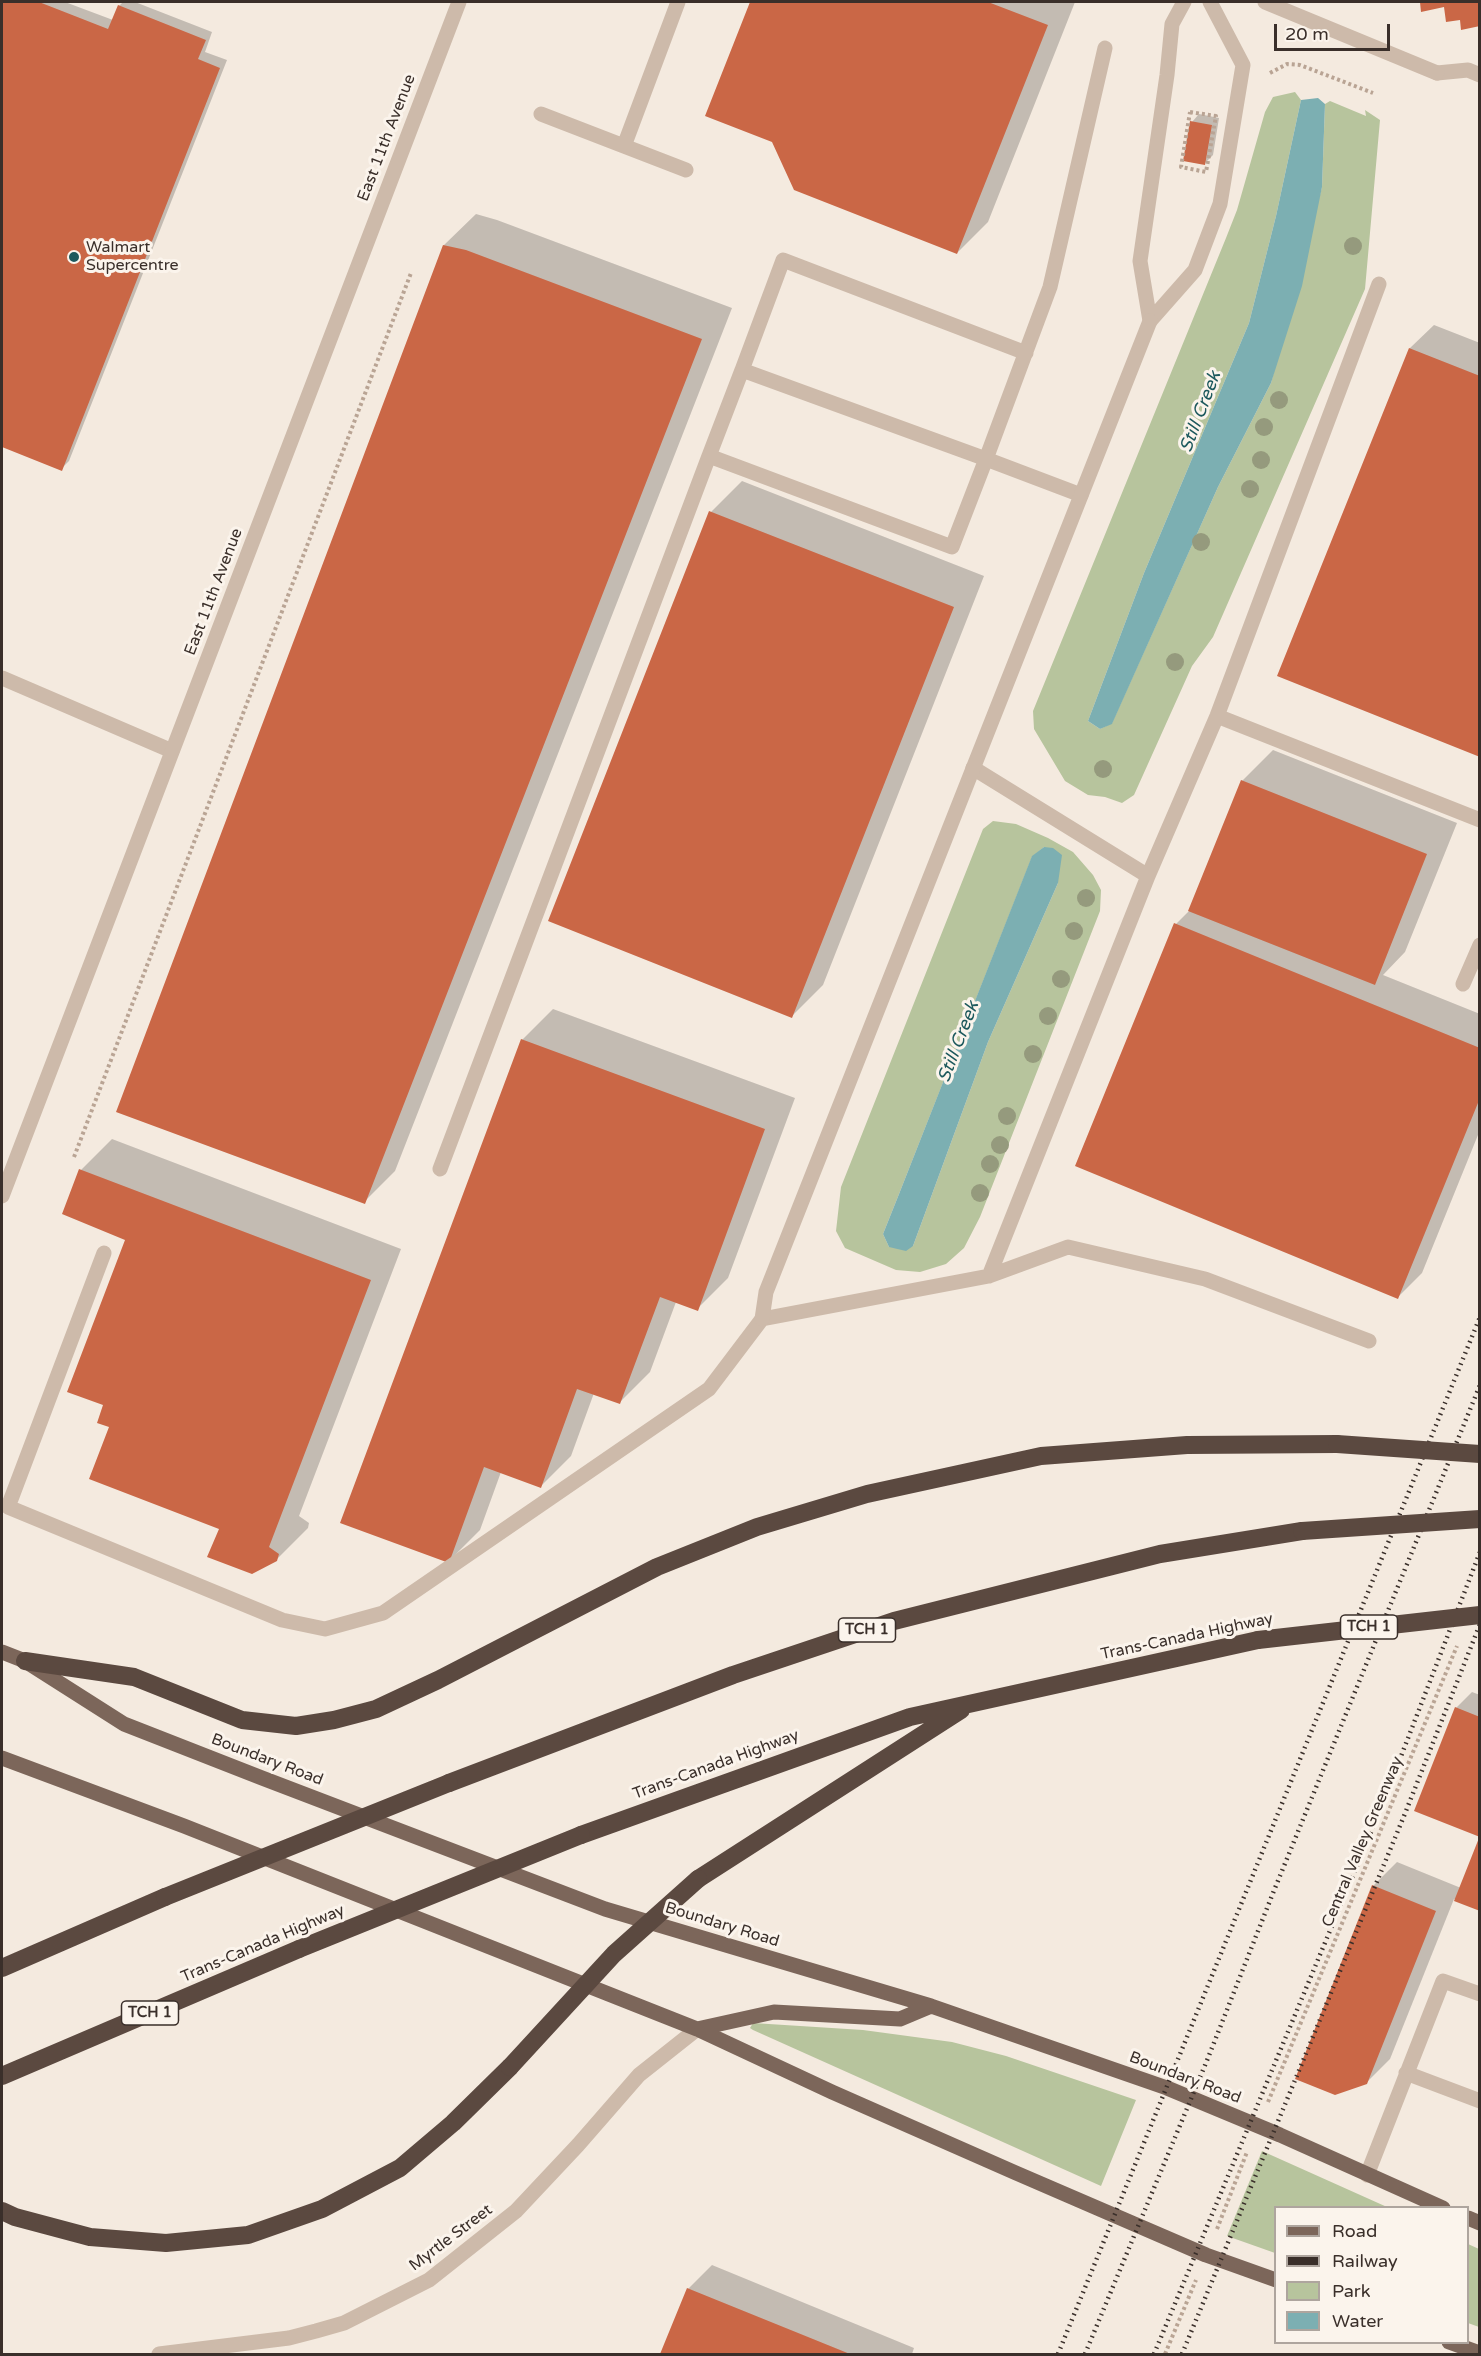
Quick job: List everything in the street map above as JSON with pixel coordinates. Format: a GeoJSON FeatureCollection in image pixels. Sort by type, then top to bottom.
{"type":"FeatureCollection","features":[{"type":"Feature","properties":{"kind":"highway"},"geometry":{"type":"LineString","coordinates":[[25,1661],[134,1677],[242,1720],[296,1726],[334,1720],[376,1709],[418,1690],[657,1567],[757,1527],[867,1494],[1041,1456],[1186,1445],[1337,1444],[1479,1454]]}},
{"type":"Feature","properties":{"kind":"highway","name":"TCH 1"},"geometry":{"type":"LineString","coordinates":[[2,1968],[165,1897],[449,1783],[732,1675],[894,1621],[1160,1554],[1302,1531],[1479,1519]]}},
{"type":"Feature","properties":{"kind":"highway","name":"Trans-Canada Highway"},"geometry":{"type":"LineString","coordinates":[[2,2076],[300,1949],[582,1835],[910,1717],[1258,1640],[1479,1615]]}},
{"type":"Feature","properties":{"kind":"highway"},"geometry":{"type":"LineString","coordinates":[[2,2211],[15,2217],[90,2237],[166,2243],[248,2235],[322,2209],[400,2168],[453,2123],[510,2067],[614,1954],[699,1879],[972,1703]]}},
{"type":"Feature","properties":{"kind":"main road","name":"Boundary Road"},"geometry":{"type":"LineString","coordinates":[[2,1652],[25,1661],[124,1724],[605,1909],[931,2006],[1167,2088],[1280,2135],[1438,2206]]}},
{"type":"Feature","properties":{"kind":"main road"},"geometry":{"type":"LineString","coordinates":[[2,1758],[184,1826],[697,2030],[832,2092],[1206,2255],[1274,2280]]}},
{"type":"Feature","properties":{"kind":"main road"},"geometry":{"type":"LineString","coordinates":[[697,2030],[774,2012],[900,2019],[931,2006]]}},
{"type":"Feature","properties":{"kind":"main road"},"geometry":{"type":"LineString","coordinates":[[1452,2344],[1479,2353]]}},
{"type":"Feature","properties":{"kind":"street","name":"East 11th Avenue"},"geometry":{"type":"LineString","coordinates":[[2,1196],[459,2]]}},
{"type":"Feature","properties":{"kind":"street"},"geometry":{"type":"LineString","coordinates":[[624,146],[678,2]]}},
{"type":"Feature","properties":{"kind":"street"},"geometry":{"type":"LineString","coordinates":[[1150,321],[1140,261],[1167,75],[1172,24],[1184,2]]}},
{"type":"Feature","properties":{"kind":"street"},"geometry":{"type":"LineString","coordinates":[[104,1253],[8,1507],[282,1620],[325,1629],[383,1613],[709,1389],[762,1319],[766,1292],[1150,321],[1195,270],[1220,204],[1243,65],[1210,2]]}},
{"type":"Feature","properties":{"kind":"street"},"geometry":{"type":"LineString","coordinates":[[1265,2],[1437,73],[1468,70],[1479,75]]}},
{"type":"Feature","properties":{"kind":"street"},"geometry":{"type":"LineString","coordinates":[[709,456],[952,548],[1050,287],[1105,48]]}},
{"type":"Feature","properties":{"kind":"street"},"geometry":{"type":"LineString","coordinates":[[541,114],[686,170]]}},
{"type":"Feature","properties":{"kind":"street"},"geometry":{"type":"LineString","coordinates":[[440,1169],[783,260],[1026,352]]}},
{"type":"Feature","properties":{"kind":"street"},"geometry":{"type":"LineString","coordinates":[[989,1276],[1148,876],[1217,717],[1379,284]]}},
{"type":"Feature","properties":{"kind":"street"},"geometry":{"type":"LineString","coordinates":[[742,370],[1081,495]]}},
{"type":"Feature","properties":{"kind":"street"},"geometry":{"type":"LineString","coordinates":[[2,678],[172,751]]}},
{"type":"Feature","properties":{"kind":"street"},"geometry":{"type":"LineString","coordinates":[[1217,717],[1479,820]]}},
{"type":"Feature","properties":{"kind":"street"},"geometry":{"type":"LineString","coordinates":[[973,768],[1148,876]]}},
{"type":"Feature","properties":{"kind":"street"},"geometry":{"type":"LineString","coordinates":[[1463,984],[1479,945]]}},
{"type":"Feature","properties":{"kind":"street"},"geometry":{"type":"LineString","coordinates":[[762,1319],[989,1276],[1068,1247],[1205,1279],[1369,1341]]}},
{"type":"Feature","properties":{"kind":"street"},"geometry":{"type":"LineString","coordinates":[[1367,2175],[1443,1980],[1479,1994]]}},
{"type":"Feature","properties":{"kind":"street","name":"Myrtle Street"},"geometry":{"type":"LineString","coordinates":[[159,2355],[268,2341],[316,2331],[344,2323],[429,2280],[516,2211],[578,2145],[639,2074],[697,2030]]}},
{"type":"Feature","properties":{"kind":"street"},"geometry":{"type":"LineString","coordinates":[[1406,2073],[1479,2101]]}},
{"type":"Feature","properties":{"kind":"path"},"geometry":{"type":"LineString","coordinates":[[1265,76],[1287,64],[1300,65],[1373,93]]}},
{"type":"Feature","properties":{"kind":"path"},"geometry":{"type":"LineString","coordinates":[[1190,112],[1216,116],[1206,172],[1181,167],[1190,112]]}},
{"type":"Feature","properties":{"kind":"path"},"geometry":{"type":"LineString","coordinates":[[74,1157],[411,273]]}},
{"type":"Feature","properties":{"kind":"path","name":"Central Valley Greenway"},"geometry":{"type":"LineString","coordinates":[[1267,2104],[1459,1642]]}},
{"type":"Feature","properties":{"kind":"path"},"geometry":{"type":"LineString","coordinates":[[1216,2231],[1250,2146]]}},
{"type":"Feature","properties":{"kind":"path"},"geometry":{"type":"LineString","coordinates":[[1165,2355],[1197,2277]]}},
{"type":"Feature","properties":{"kind":"green space"},"geometry":{"type":"Polygon","coordinates":[[[1295,92],[1301,100],[1276,216],[1249,323],[1144,573],[1088,721],[1100,729],[1112,723],[1218,487],[1271,383],[1322,187],[1325,104],[1330,101],[1366,116],[1365,110],[1380,120],[1365,289],[1213,637],[1192,666],[1134,795],[1122,803],[1105,797],[1088,795],[1065,781],[1034,729],[1033,711],[1237,210],[1265,112],[1273,97],[1295,92]]]}},
{"type":"Feature","properties":{"kind":"green space"},"geometry":{"type":"Polygon","coordinates":[[[993,821],[1016,824],[1073,852],[1093,875],[1101,890],[1100,911],[980,1217],[964,1248],[946,1264],[920,1272],[896,1270],[845,1248],[836,1231],[841,1187],[983,829],[993,821]],[[1044,847],[1032,857],[883,1234],[889,1247],[913,1246],[988,1042],[1058,883],[1044,847]]]}},
{"type":"Feature","properties":{"kind":"green space"},"geometry":{"type":"Polygon","coordinates":[[[753,2023],[863,2030],[952,2042],[1006,2056],[1136,2100],[1101,2186],[753,2030],[750,2028],[753,2023]]]}},
{"type":"Feature","properties":{"kind":"green space"},"geometry":{"type":"Polygon","coordinates":[[[1262,2151],[1385,2206],[1274,2206],[1274,2253],[1227,2236],[1262,2151]]]}},
{"type":"Feature","properties":{"kind":"green space"},"geometry":{"type":"Polygon","coordinates":[[[1469,2244],[1479,2249],[1479,2327],[1469,2323],[1469,2244]]]}},
{"type":"Feature","properties":{"kind":"water"},"geometry":{"type":"Polygon","coordinates":[[[1318,98],[1325,104],[1322,187],[1302,286],[1271,383],[1218,487],[1112,724],[1100,729],[1088,721],[1144,573],[1249,323],[1276,216],[1301,100],[1318,98]]]}},
{"type":"Feature","properties":{"kind":"water","name":"Still Creek"},"geometry":{"type":"Polygon","coordinates":[[[1044,847],[1053,848],[1062,855],[1058,883],[988,1042],[913,1246],[906,1251],[889,1247],[883,1234],[1032,856],[1044,847]]]}},
{"type":"Feature","properties":{"kind":"building","name":"Walmart Supercentre"},"geometry":{"type":"Polygon","coordinates":[[[2,2],[39,2],[108,29],[118,5],[206,40],[198,59],[220,68],[62,471],[2,447],[2,2]]]}},
{"type":"Feature","properties":{"kind":"building"},"geometry":{"type":"Polygon","coordinates":[[[750,2],[988,2],[1048,25],[957,254],[794,190],[772,142],[705,116],[750,2]]]}},
{"type":"Feature","properties":{"kind":"building"},"geometry":{"type":"Polygon","coordinates":[[[1420,2],[1480,2],[1480,26],[1461,30],[1460,20],[1446,22],[1444,7],[1421,12],[1420,2]]]}},
{"type":"Feature","properties":{"kind":"building"},"geometry":{"type":"Polygon","coordinates":[[[1190,121],[1212,125],[1205,165],[1183,161],[1190,121]]]}},
{"type":"Feature","properties":{"kind":"building"},"geometry":{"type":"Polygon","coordinates":[[[443,245],[466,250],[702,339],[365,1204],[116,1112],[443,245]]]}},
{"type":"Feature","properties":{"kind":"building"},"geometry":{"type":"Polygon","coordinates":[[[1409,348],[1480,376],[1480,757],[1277,676],[1409,348]]]}},
{"type":"Feature","properties":{"kind":"building"},"geometry":{"type":"Polygon","coordinates":[[[709,511],[954,607],[792,1018],[548,921],[709,511]]]}},
{"type":"Feature","properties":{"kind":"building"},"geometry":{"type":"Polygon","coordinates":[[[1241,780],[1427,854],[1375,985],[1188,911],[1241,780]]]}},
{"type":"Feature","properties":{"kind":"building"},"geometry":{"type":"Polygon","coordinates":[[[1174,923],[1480,1048],[1480,1098],[1398,1299],[1075,1166],[1174,923]]]}},
{"type":"Feature","properties":{"kind":"building"},"geometry":{"type":"Polygon","coordinates":[[[521,1039],[765,1129],[698,1311],[660,1297],[620,1404],[577,1389],[541,1488],[484,1467],[449,1563],[340,1523],[521,1039]]]}},
{"type":"Feature","properties":{"kind":"building"},"geometry":{"type":"Polygon","coordinates":[[[79,1169],[371,1280],[269,1547],[279,1554],[277,1561],[252,1574],[207,1557],[219,1529],[89,1479],[109,1427],[97,1423],[103,1405],[67,1392],[125,1240],[62,1214],[79,1169]]]}},
{"type":"Feature","properties":{"kind":"building"},"geometry":{"type":"Polygon","coordinates":[[[1455,1707],[1480,1717],[1480,1837],[1414,1811],[1455,1707]]]}},
{"type":"Feature","properties":{"kind":"building"},"geometry":{"type":"Polygon","coordinates":[[[1480,1838],[1480,1911],[1454,1901],[1480,1838]]]}},
{"type":"Feature","properties":{"kind":"building"},"geometry":{"type":"Polygon","coordinates":[[[1372,1885],[1436,1911],[1367,2084],[1335,2095],[1295,2079],[1372,1885]]]}},
{"type":"Feature","properties":{"kind":"building"},"geometry":{"type":"Polygon","coordinates":[[[687,2288],[850,2354],[660,2354],[687,2288]]]}},
{"type":"Feature","properties":{"kind":"railway"},"geometry":{"type":"LineString","coordinates":[[1058,2354],[1480,1317]]}},
{"type":"Feature","properties":{"kind":"railway"},"geometry":{"type":"LineString","coordinates":[[1085,2354],[1208,2058],[1480,1385]]}},
{"type":"Feature","properties":{"kind":"railway"},"geometry":{"type":"LineString","coordinates":[[1154,2354],[1381,1808],[1480,1552]]}},
{"type":"Feature","properties":{"kind":"railway"},"geometry":{"type":"LineString","coordinates":[[1182,2354],[1404,1816],[1480,1624]]}},
{"type":"Feature","properties":{"kind":"place","name":"Walmart Supercentre"},"geometry":{"type":"Point","coordinates":[74,257]}}]}
